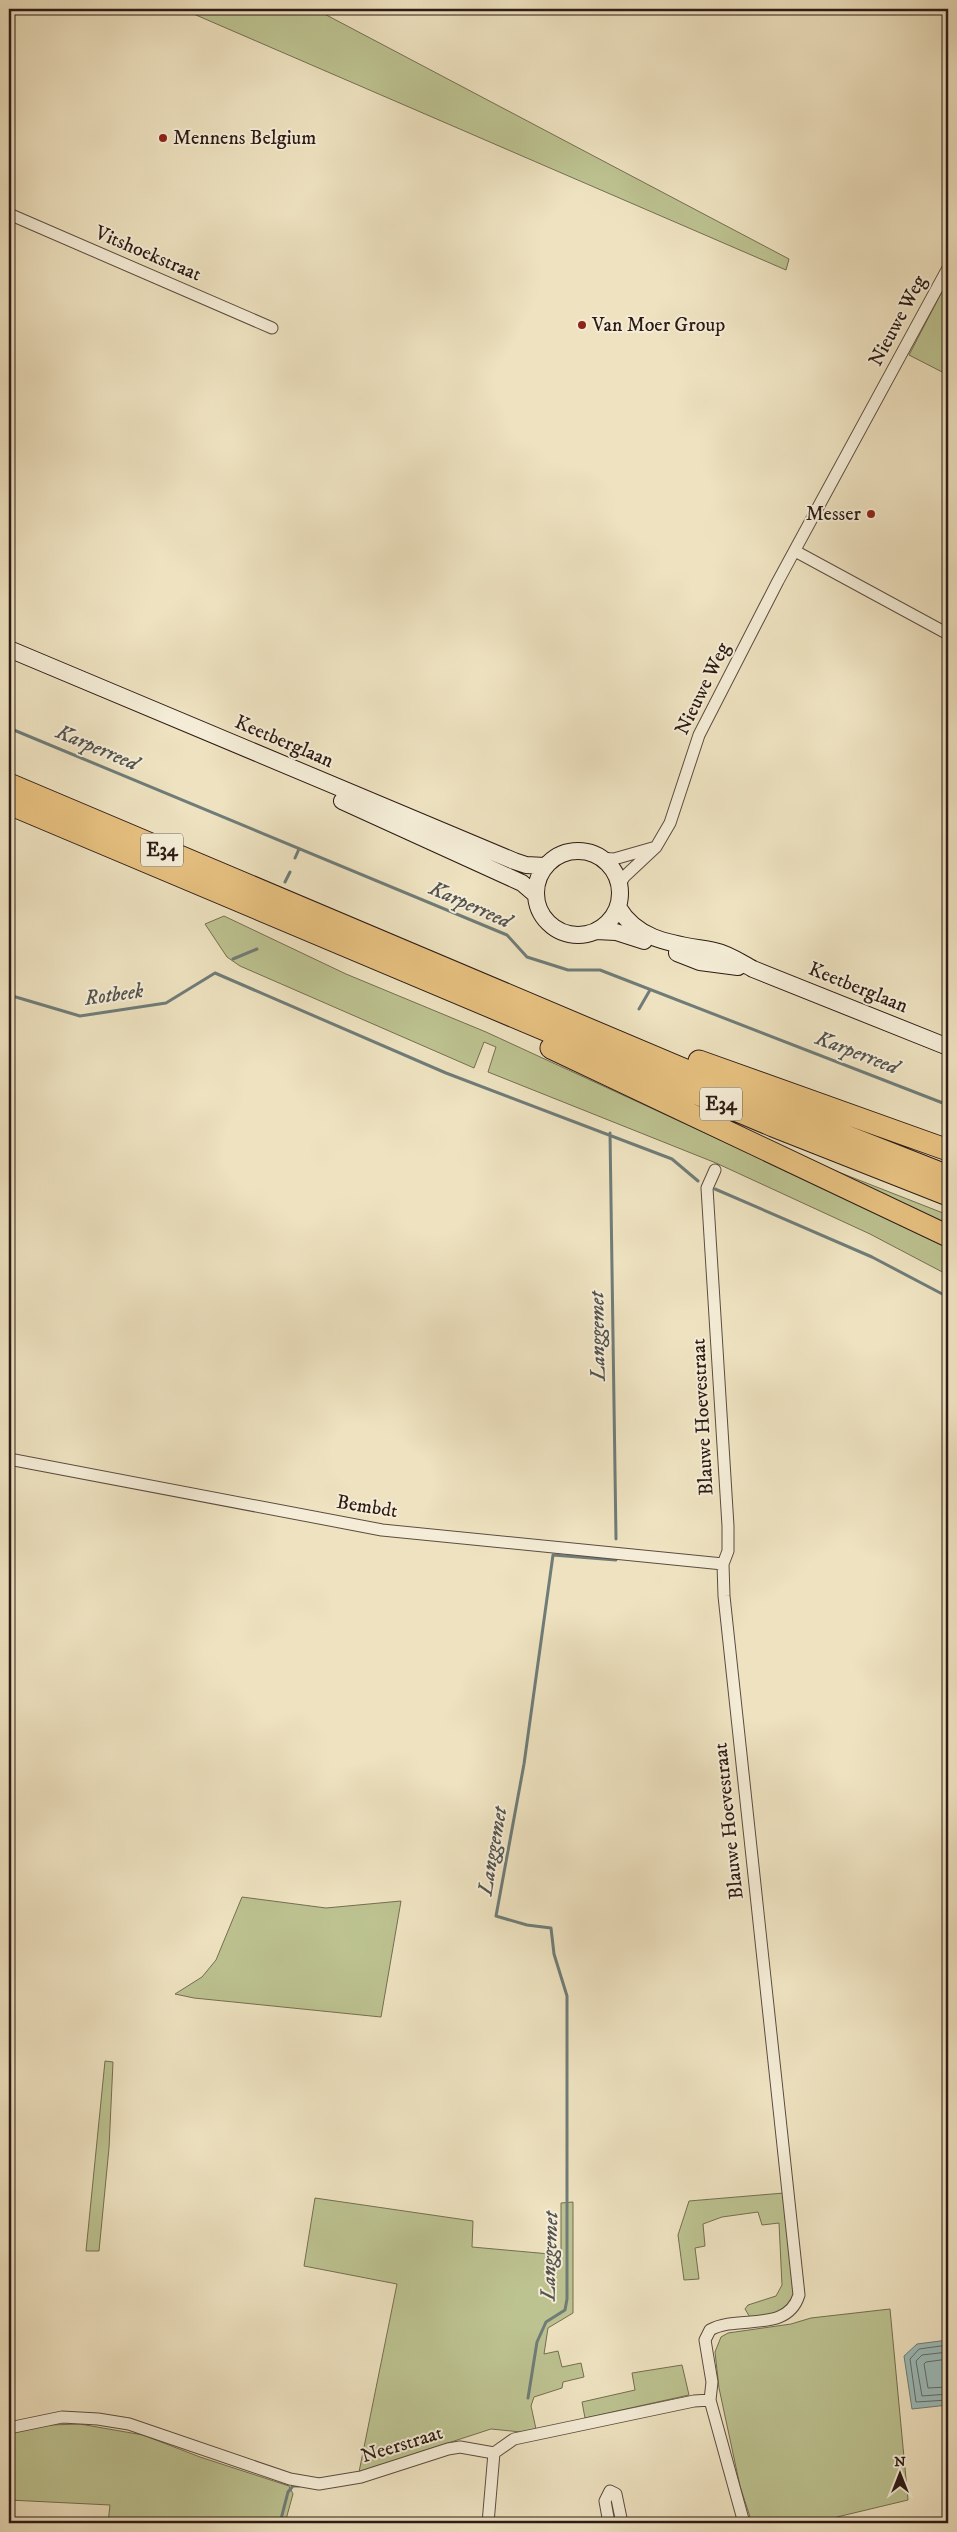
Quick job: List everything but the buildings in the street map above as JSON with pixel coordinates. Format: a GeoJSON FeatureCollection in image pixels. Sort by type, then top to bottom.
{"type":"FeatureCollection","features":[{"type":"Feature","properties":{"kind":"highway","name":"E34"},"geometry":{"type":"LineString","coordinates":[[9,784],[780,1110],[948,1176]]}},
{"type":"Feature","properties":{"kind":"highway","name":"E34"},"geometry":{"type":"LineString","coordinates":[[9,804],[773,1126],[948,1195]]}},
{"type":"Feature","properties":{"kind":"highway"},"geometry":{"type":"LineString","coordinates":[[496,1010],[513,1030],[948,1236]]}},
{"type":"Feature","properties":{"kind":"highway"},"geometry":{"type":"LineString","coordinates":[[605,1036],[638,1038],[948,1150]]}},
{"type":"Feature","properties":{"kind":"main road","name":"Keetberglaan"},"geometry":{"type":"LineString","coordinates":[[9,649],[514,861],[526,865],[546,866]]}},
{"type":"Feature","properties":{"kind":"main road","name":"Keetberglaan"},"geometry":{"type":"LineString","coordinates":[[9,660],[389,821],[522,883],[536,895]]}},
{"type":"Feature","properties":{"kind":"main road"},"geometry":{"type":"LineString","coordinates":[[569,852],[586,852],[600,858],[613,870],[619,886],[618,907],[609,920],[596,931],[571,934],[556,929],[542,915],[536,895],[538,879],[546,866],[554,858],[569,852]]}},
{"type":"Feature","properties":{"kind":"main road","name":"Keetberglaan"},"geometry":{"type":"LineString","coordinates":[[618,907],[627,922],[638,930],[682,948],[716,952],[734,958],[752,969],[948,1047]]}},
{"type":"Feature","properties":{"kind":"main road","name":"Keetberglaan"},"geometry":{"type":"LineString","coordinates":[[596,931],[616,932],[700,962],[752,969]]}},
{"type":"Feature","properties":{"kind":"street","name":"Vitshoekstraat"},"geometry":{"type":"LineString","coordinates":[[9,214],[272,328]]}},
{"type":"Feature","properties":{"kind":"street","name":"Nieuwe Weg"},"geometry":{"type":"LineString","coordinates":[[619,886],[624,878],[656,846],[670,823],[699,735],[795,551],[948,268]]}},
{"type":"Feature","properties":{"kind":"street"},"geometry":{"type":"LineString","coordinates":[[795,551],[948,634]]}},
{"type":"Feature","properties":{"kind":"street"},"geometry":{"type":"LineString","coordinates":[[600,858],[614,859],[656,846]]}},
{"type":"Feature","properties":{"kind":"street","name":"Blauwe Hoevestraat"},"geometry":{"type":"LineString","coordinates":[[710,2400],[712,2382],[705,2340],[710,2330],[720,2326],[780,2317],[791,2311],[799,2295],[725,1606],[723,1564],[728,1551],[728,1526],[708,1188],[715,1170]]}},
{"type":"Feature","properties":{"kind":"street","name":"Bembdt"},"geometry":{"type":"LineString","coordinates":[[9,1459],[382,1530],[723,1564]]}},
{"type":"Feature","properties":{"kind":"street"},"geometry":{"type":"LineString","coordinates":[[488,2523],[494,2453],[514,2439],[694,2401],[710,2400],[744,2523]]}},
{"type":"Feature","properties":{"kind":"street","name":"Neerstraat"},"geometry":{"type":"LineString","coordinates":[[9,2428],[62,2417],[106,2420],[129,2424],[290,2480],[319,2484],[361,2477],[448,2449],[460,2447],[494,2453]]}},
{"type":"Feature","properties":{"kind":"street"},"geometry":{"type":"LineString","coordinates":[[609,2523],[605,2501],[610,2491],[616,2494],[618,2499],[622,2523]]}},
{"type":"Feature","properties":{"kind":"green space"},"geometry":{"type":"Polygon","coordinates":[[[182,9],[315,9],[789,259],[786,270],[182,9]]]}},
{"type":"Feature","properties":{"kind":"green space"},"geometry":{"type":"Polygon","coordinates":[[[948,280],[948,375],[909,355],[948,280]]]}},
{"type":"Feature","properties":{"kind":"green space"},"geometry":{"type":"Polygon","coordinates":[[[224,916],[346,974],[486,1032],[948,1245],[948,1275],[870,1234],[716,1163],[488,1072],[496,1047],[484,1042],[474,1068],[240,966],[227,957],[205,924],[224,916]]]}},
{"type":"Feature","properties":{"kind":"green space"},"geometry":{"type":"Polygon","coordinates":[[[767,1144],[948,1215],[948,1231],[767,1144]]]}},
{"type":"Feature","properties":{"kind":"green space"},"geometry":{"type":"Polygon","coordinates":[[[242,1897],[326,1908],[401,1901],[381,2017],[194,1998],[175,1994],[202,1977],[216,1960],[242,1897]]]}},
{"type":"Feature","properties":{"kind":"green space"},"geometry":{"type":"Polygon","coordinates":[[[105,2061],[113,2062],[109,2148],[99,2251],[86,2251],[105,2061]]]}},
{"type":"Feature","properties":{"kind":"green space"},"geometry":{"type":"Polygon","coordinates":[[[784,2193],[795,2293],[788,2305],[778,2312],[751,2319],[745,2309],[748,2305],[776,2296],[782,2285],[779,2223],[762,2225],[758,2212],[722,2217],[703,2224],[705,2246],[695,2248],[699,2279],[684,2280],[678,2235],[689,2201],[784,2193]]]}},
{"type":"Feature","properties":{"kind":"green space"},"geometry":{"type":"Polygon","coordinates":[[[315,2198],[473,2221],[472,2247],[561,2255],[561,2203],[573,2202],[573,2313],[548,2328],[544,2354],[558,2351],[562,2367],[581,2363],[584,2377],[563,2382],[562,2388],[534,2397],[531,2406],[536,2429],[521,2432],[491,2429],[359,2472],[397,2284],[304,2266],[315,2198]]]}},
{"type":"Feature","properties":{"kind":"green space"},"geometry":{"type":"Polygon","coordinates":[[[890,2309],[908,2500],[837,2517],[838,2523],[752,2523],[740,2486],[719,2388],[715,2352],[721,2337],[728,2333],[791,2324],[811,2318],[890,2309]]]}},
{"type":"Feature","properties":{"kind":"green space"},"geometry":{"type":"Polygon","coordinates":[[[682,2365],[689,2395],[585,2418],[582,2402],[635,2390],[632,2373],[682,2365]]]}},
{"type":"Feature","properties":{"kind":"green space"},"geometry":{"type":"Polygon","coordinates":[[[80,2424],[143,2435],[200,2457],[289,2486],[293,2494],[285,2523],[108,2523],[110,2505],[9,2500],[9,2433],[49,2425],[80,2424]]]}},
{"type":"Feature","properties":{"kind":"water"},"geometry":{"type":"Polygon","coordinates":[[[948,2340],[948,2405],[912,2409],[904,2356],[917,2344],[948,2340]]]}},
{"type":"Feature","properties":{"kind":"waterway","name":"Karperreed"},"geometry":{"type":"LineString","coordinates":[[9,728],[507,935],[527,957],[568,970],[600,970],[948,1105]]}},
{"type":"Feature","properties":{"kind":"waterway","name":"Rotbeek"},"geometry":{"type":"LineString","coordinates":[[295,858],[299,849]]}},
{"type":"Feature","properties":{"kind":"waterway","name":"Rotbeek"},"geometry":{"type":"LineString","coordinates":[[285,882],[290,872]]}},
{"type":"Feature","properties":{"kind":"waterway","name":"Rotbeek"},"geometry":{"type":"LineString","coordinates":[[233,959],[257,949]]}},
{"type":"Feature","properties":{"kind":"waterway"},"geometry":{"type":"LineString","coordinates":[[215,973],[446,1073],[672,1159],[698,1181]]}},
{"type":"Feature","properties":{"kind":"waterway","name":"Rotbeek"},"geometry":{"type":"LineString","coordinates":[[9,995],[80,1016],[166,1003],[215,973]]}},
{"type":"Feature","properties":{"kind":"waterway","name":"Langgemet"},"geometry":{"type":"LineString","coordinates":[[639,1009],[650,990]]}},
{"type":"Feature","properties":{"kind":"waterway","name":"Langgemet"},"geometry":{"type":"LineString","coordinates":[[610,1133],[616,1539]]}},
{"type":"Feature","properties":{"kind":"waterway"},"geometry":{"type":"LineString","coordinates":[[715,1189],[872,1257],[948,1297]]}},
{"type":"Feature","properties":{"kind":"waterway","name":"Langgemet"},"geometry":{"type":"LineString","coordinates":[[528,2398],[537,2342],[546,2322],[565,2310],[567,2299],[567,1996],[554,1954],[551,1928],[527,1925],[496,1916],[524,1764],[553,1555],[616,1560]]}},
{"type":"Feature","properties":{"kind":"waterway","name":"Langgemet"},"geometry":{"type":"LineString","coordinates":[[280,2523],[288,2492],[293,2486],[299,2486]]}},
{"type":"Feature","properties":{"kind":"place","name":"Mennens Belgium"},"geometry":{"type":"Point","coordinates":[163,138]}},
{"type":"Feature","properties":{"kind":"place","name":"Van Moer Group"},"geometry":{"type":"Point","coordinates":[582,325]}},
{"type":"Feature","properties":{"kind":"place","name":"Messer"},"geometry":{"type":"Point","coordinates":[871,514]}}]}
